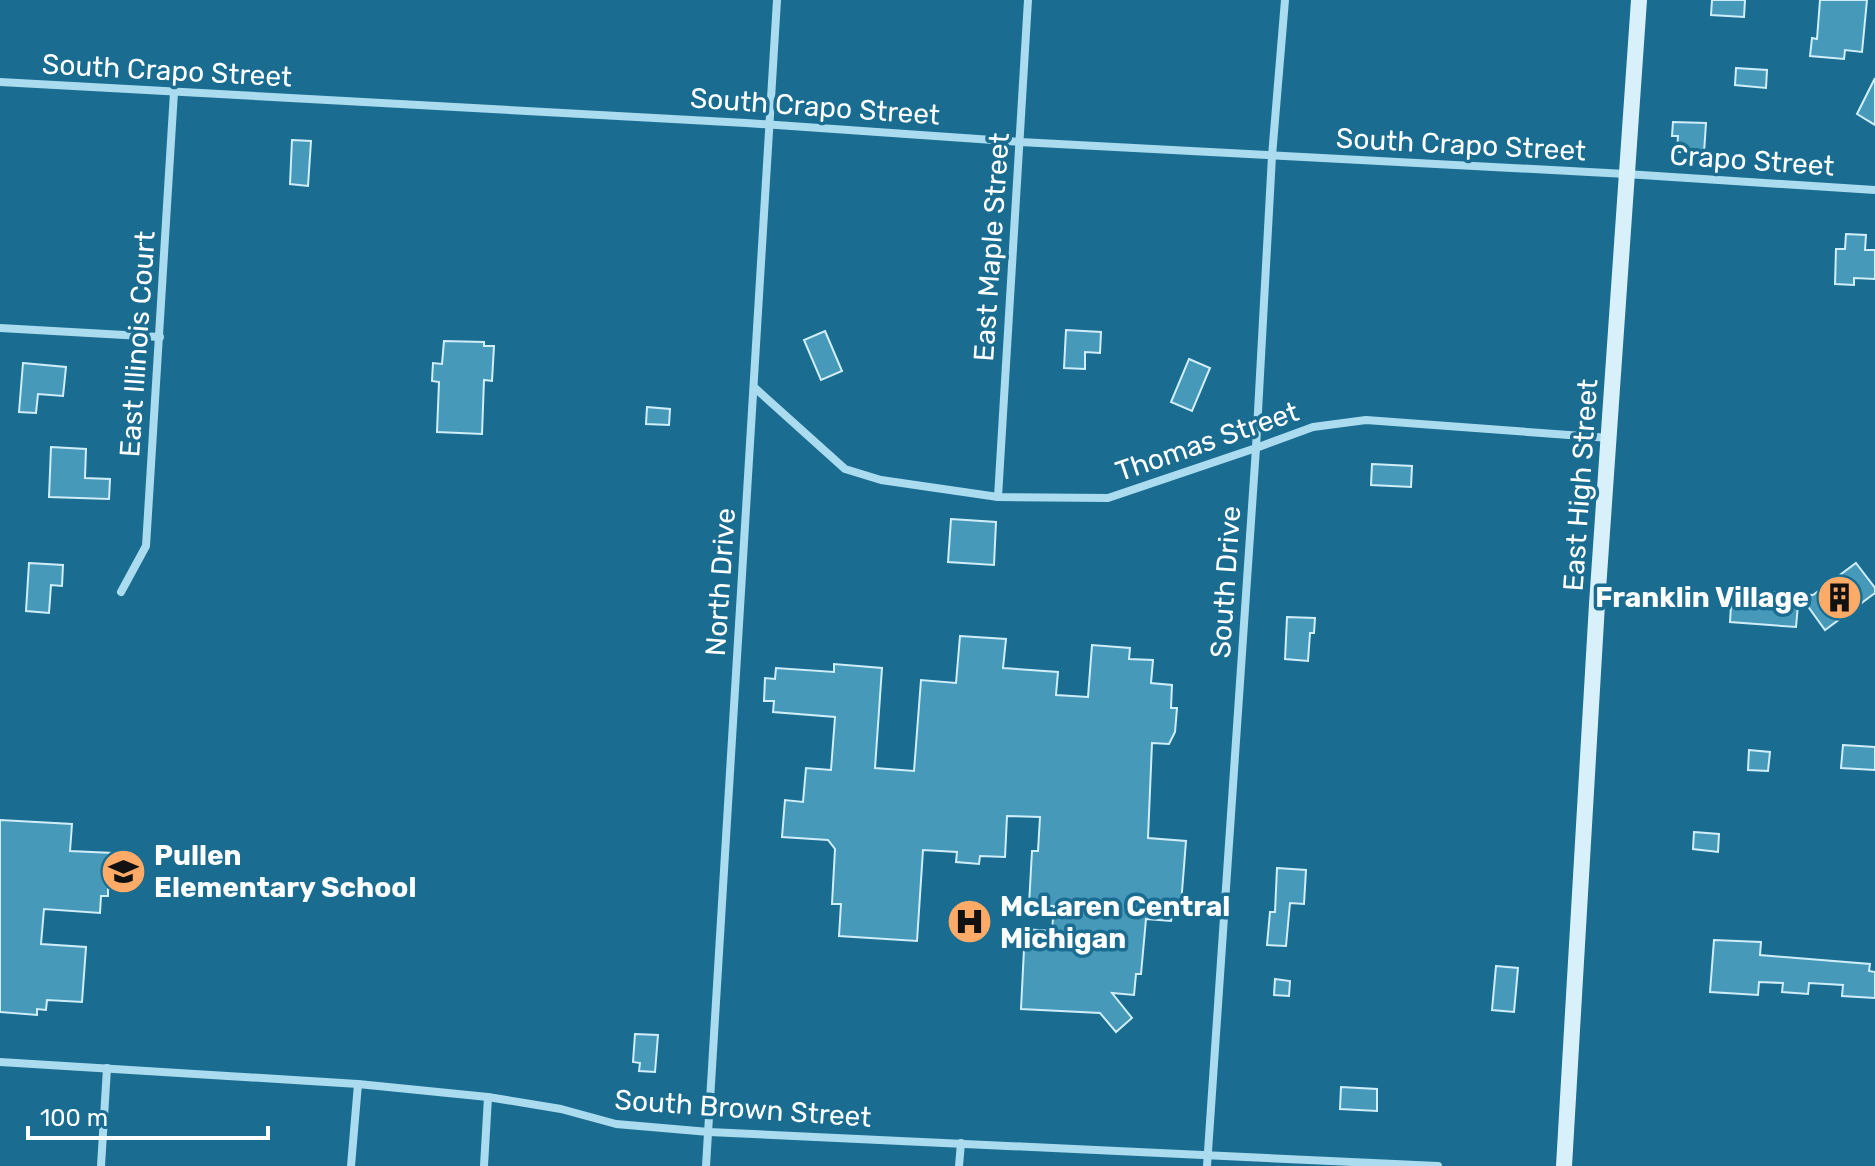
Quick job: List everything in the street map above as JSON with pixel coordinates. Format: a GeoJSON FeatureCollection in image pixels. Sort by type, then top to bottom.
{"type":"FeatureCollection","features":[{"type":"Feature","properties":{"kind":"street","name":"North Drive"},"geometry":{"type":"LineString","coordinates":[[706,1166],[777,0]]}},
{"type":"Feature","properties":{"kind":"street","name":"East Maple Street"},"geometry":{"type":"LineString","coordinates":[[998,497],[1028,0]]}},
{"type":"Feature","properties":{"kind":"street","name":"South Drive"},"geometry":{"type":"LineString","coordinates":[[1207,1162],[1256,448],[1272,156],[1285,0]]}},
{"type":"Feature","properties":{"kind":"street","name":"East High Street"},"geometry":{"type":"LineString","coordinates":[[1564,1166],[1596,620],[1639,0]]}},
{"type":"Feature","properties":{"kind":"street","name":"South Crapo Street"},"geometry":{"type":"LineString","coordinates":[[0,82],[1626,174]]}},
{"type":"Feature","properties":{"kind":"street","name":"East Illinois Court"},"geometry":{"type":"LineString","coordinates":[[121,592],[146,546],[174,92]]}},
{"type":"Feature","properties":{"kind":"street","name":"Crapo Street"},"geometry":{"type":"LineString","coordinates":[[1626,174],[1875,190]]}},
{"type":"Feature","properties":{"kind":"street"},"geometry":{"type":"LineString","coordinates":[[0,328],[160,337]]}},
{"type":"Feature","properties":{"kind":"street","name":"Thomas Street"},"geometry":{"type":"LineString","coordinates":[[755,388],[845,469],[881,480],[998,497],[1108,498],[1313,427],[1366,420],[1610,438]]}},
{"type":"Feature","properties":{"kind":"street","name":"South Brown Street"},"geometry":{"type":"LineString","coordinates":[[0,1062],[358,1084],[488,1097],[561,1109],[616,1124],[709,1132],[961,1143],[1207,1162],[1438,1166]]}},
{"type":"Feature","properties":{"kind":"street"},"geometry":{"type":"LineString","coordinates":[[101,1166],[107,1068]]}},
{"type":"Feature","properties":{"kind":"street"},"geometry":{"type":"LineString","coordinates":[[351,1166],[358,1084]]}},
{"type":"Feature","properties":{"kind":"street"},"geometry":{"type":"LineString","coordinates":[[484,1166],[488,1097]]}},
{"type":"Feature","properties":{"kind":"street"},"geometry":{"type":"LineString","coordinates":[[959,1166],[961,1143]]}},
{"type":"Feature","properties":{"kind":"building"},"geometry":{"type":"Polygon","coordinates":[[[1712,0],[1745,0],[1744,17],[1711,15],[1712,0]]]}},
{"type":"Feature","properties":{"kind":"building"},"geometry":{"type":"Polygon","coordinates":[[[1820,0],[1867,0],[1862,52],[1845,50],[1844,59],[1810,56],[1812,38],[1817,39],[1820,0]]]}},
{"type":"Feature","properties":{"kind":"building"},"geometry":{"type":"Polygon","coordinates":[[[1736,68],[1767,70],[1766,88],[1735,85],[1736,68]]]}},
{"type":"Feature","properties":{"kind":"building"},"geometry":{"type":"Polygon","coordinates":[[[1875,78],[1875,125],[1857,114],[1875,78]]]}},
{"type":"Feature","properties":{"kind":"building"},"geometry":{"type":"Polygon","coordinates":[[[1673,122],[1706,123],[1704,153],[1677,152],[1678,136],[1672,136],[1673,122]]]}},
{"type":"Feature","properties":{"kind":"building"},"geometry":{"type":"Polygon","coordinates":[[[292,140],[311,141],[308,186],[290,184],[292,140]]]}},
{"type":"Feature","properties":{"kind":"building"},"geometry":{"type":"Polygon","coordinates":[[[1846,234],[1866,235],[1865,250],[1875,250],[1875,279],[1854,278],[1854,285],[1835,284],[1836,249],[1845,249],[1846,234]]]}},
{"type":"Feature","properties":{"kind":"building"},"geometry":{"type":"Polygon","coordinates":[[[1066,330],[1101,332],[1100,353],[1085,352],[1085,369],[1064,368],[1066,330]]]}},
{"type":"Feature","properties":{"kind":"building"},"geometry":{"type":"Polygon","coordinates":[[[825,331],[842,371],[821,380],[804,340],[825,331]]]}},
{"type":"Feature","properties":{"kind":"building"},"geometry":{"type":"Polygon","coordinates":[[[444,341],[484,342],[484,346],[494,346],[492,381],[484,380],[482,434],[437,432],[439,382],[432,381],[433,363],[442,364],[444,341]]]}},
{"type":"Feature","properties":{"kind":"building"},"geometry":{"type":"Polygon","coordinates":[[[1189,359],[1210,368],[1192,411],[1171,402],[1189,359]]]}},
{"type":"Feature","properties":{"kind":"building"},"geometry":{"type":"Polygon","coordinates":[[[23,363],[66,367],[63,396],[38,394],[36,413],[19,412],[23,363]]]}},
{"type":"Feature","properties":{"kind":"building"},"geometry":{"type":"Polygon","coordinates":[[[647,407],[670,409],[669,425],[646,424],[647,407]]]}},
{"type":"Feature","properties":{"kind":"building"},"geometry":{"type":"Polygon","coordinates":[[[51,447],[86,449],[85,478],[110,479],[109,499],[49,497],[51,447]]]}},
{"type":"Feature","properties":{"kind":"building"},"geometry":{"type":"Polygon","coordinates":[[[1372,464],[1412,466],[1411,487],[1371,485],[1372,464]]]}},
{"type":"Feature","properties":{"kind":"building"},"geometry":{"type":"Polygon","coordinates":[[[951,519],[996,522],[994,565],[948,562],[951,519]]]}},
{"type":"Feature","properties":{"kind":"building"},"geometry":{"type":"Polygon","coordinates":[[[29,563],[63,565],[62,586],[51,585],[49,613],[26,611],[29,563]]]}},
{"type":"Feature","properties":{"kind":"building"},"geometry":{"type":"Polygon","coordinates":[[[1856,563],[1875,588],[1875,593],[1825,630],[1799,594],[1796,627],[1730,622],[1732,589],[1813,595],[1856,563]]]}},
{"type":"Feature","properties":{"kind":"building"},"geometry":{"type":"Polygon","coordinates":[[[1287,617],[1315,618],[1314,633],[1310,633],[1308,661],[1285,659],[1287,617]]]}},
{"type":"Feature","properties":{"kind":"building","name":"McLaren Central Michigan"},"geometry":{"type":"Polygon","coordinates":[[[960,636],[1006,639],[1003,668],[1058,672],[1056,695],[1088,697],[1092,645],[1130,648],[1129,659],[1153,660],[1151,683],[1172,685],[1171,708],[1177,708],[1175,732],[1169,744],[1152,743],[1148,838],[1186,841],[1180,917],[1172,916],[1171,921],[1146,919],[1141,974],[1136,974],[1134,995],[1112,993],[1132,1018],[1116,1032],[1100,1013],[1021,1009],[1025,929],[1052,931],[1054,906],[1029,905],[1032,851],[1038,851],[1040,817],[1007,816],[1005,857],[980,856],[979,864],[956,862],[957,852],[923,850],[917,941],[839,936],[841,904],[832,904],[835,849],[828,840],[782,837],[785,800],[803,802],[806,768],[831,770],[835,717],[773,712],[774,701],[764,701],[765,678],[775,679],[776,668],[834,672],[834,664],[882,668],[875,768],[914,771],[921,680],[956,683],[960,636]]]}},
{"type":"Feature","properties":{"kind":"building"},"geometry":{"type":"Polygon","coordinates":[[[1843,745],[1875,747],[1875,770],[1841,768],[1843,745]]]}},
{"type":"Feature","properties":{"kind":"building"},"geometry":{"type":"Polygon","coordinates":[[[1749,750],[1770,752],[1768,771],[1748,770],[1749,750]]]}},
{"type":"Feature","properties":{"kind":"building"},"geometry":{"type":"Polygon","coordinates":[[[0,820],[72,824],[70,851],[113,853],[110,889],[108,896],[101,896],[100,913],[44,909],[41,944],[86,947],[82,1002],[47,1000],[46,1010],[37,1009],[37,1015],[0,1012],[0,820]]]}},
{"type":"Feature","properties":{"kind":"building"},"geometry":{"type":"Polygon","coordinates":[[[1694,832],[1719,834],[1718,852],[1693,849],[1694,832]]]}},
{"type":"Feature","properties":{"kind":"building"},"geometry":{"type":"Polygon","coordinates":[[[1277,868],[1306,870],[1304,904],[1290,903],[1286,946],[1267,945],[1270,912],[1275,912],[1277,868]]]}},
{"type":"Feature","properties":{"kind":"building"},"geometry":{"type":"Polygon","coordinates":[[[1714,940],[1761,942],[1760,955],[1870,964],[1869,971],[1875,972],[1875,998],[1842,996],[1843,985],[1809,983],[1808,994],[1782,992],[1783,983],[1759,982],[1758,995],[1710,992],[1714,940]]]}},
{"type":"Feature","properties":{"kind":"building"},"geometry":{"type":"Polygon","coordinates":[[[1496,966],[1518,968],[1514,1012],[1492,1010],[1496,966]]]}},
{"type":"Feature","properties":{"kind":"building"},"geometry":{"type":"Polygon","coordinates":[[[1275,979],[1290,981],[1289,996],[1274,995],[1275,979]]]}},
{"type":"Feature","properties":{"kind":"building"},"geometry":{"type":"Polygon","coordinates":[[[635,1034],[658,1035],[655,1072],[639,1071],[640,1063],[633,1062],[635,1034]]]}},
{"type":"Feature","properties":{"kind":"building"},"geometry":{"type":"Polygon","coordinates":[[[1341,1087],[1377,1089],[1377,1111],[1340,1109],[1341,1087]]]}},
{"type":"Feature","properties":{"kind":"place","name":"Franklin Village"},"geometry":{"type":"Point","coordinates":[1840,597]}},
{"type":"Feature","properties":{"kind":"place","name":"Pullen Elementary School"},"geometry":{"type":"Point","coordinates":[123,871]}},
{"type":"Feature","properties":{"kind":"place","name":"McLaren Central Michigan"},"geometry":{"type":"Point","coordinates":[969,922]}}]}
